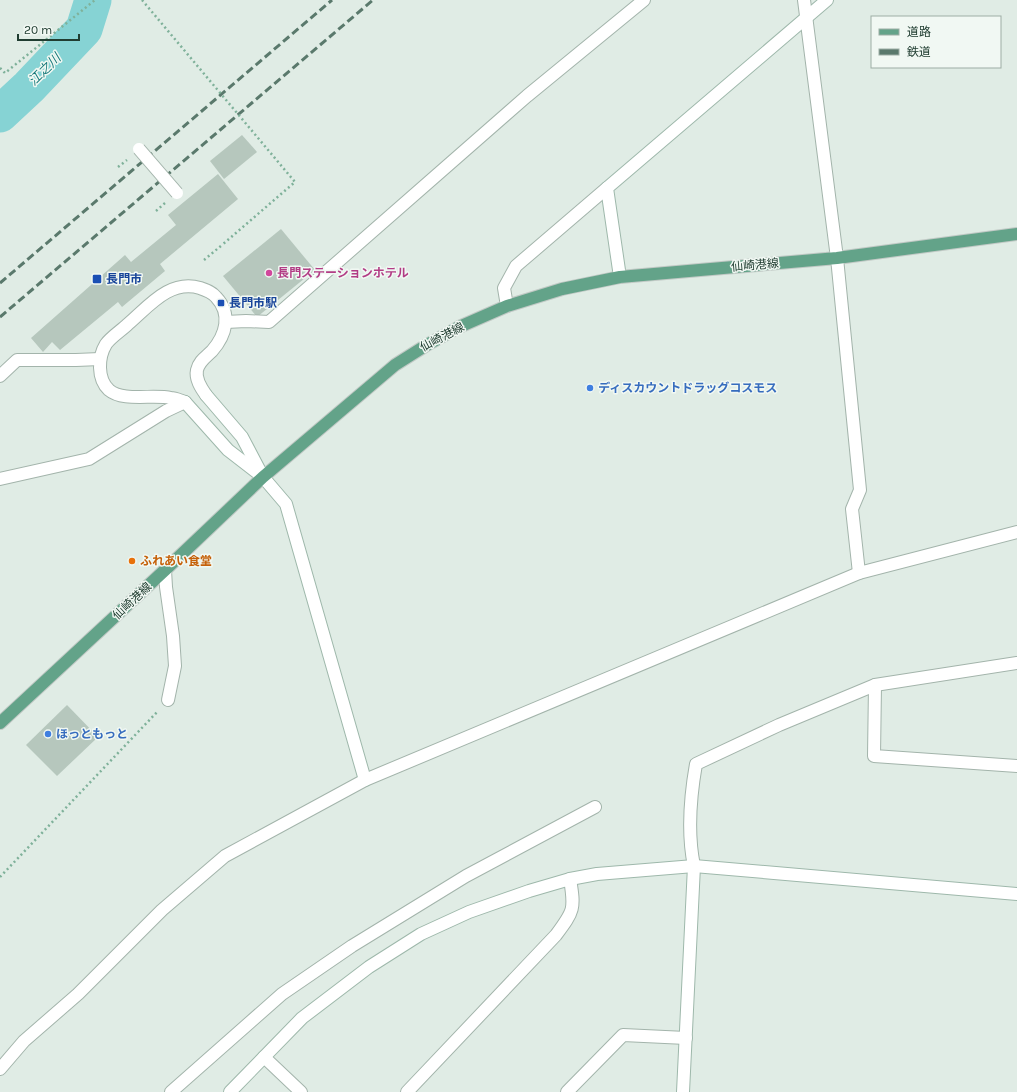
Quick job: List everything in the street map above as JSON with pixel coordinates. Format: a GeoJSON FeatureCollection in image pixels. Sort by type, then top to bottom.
{"type":"FeatureCollection","features":[{"type":"Feature","properties":{"kind":"main road","name":"仙崎港線"},"geometry":{"type":"LineString","coordinates":[[0,723],[263,478],[395,365],[459,327],[507,306],[562,289],[620,278],[837,258],[1017,234]]}},
{"type":"Feature","properties":{"kind":"street"},"geometry":{"type":"LineString","coordinates":[[226,322],[269,322],[527,96],[644,0]]}},
{"type":"Feature","properties":{"kind":"street"},"geometry":{"type":"LineString","coordinates":[[804,0],[837,258],[860,490],[852,509],[858,573]]}},
{"type":"Feature","properties":{"kind":"street"},"geometry":{"type":"LineString","coordinates":[[507,306],[504,288],[516,266],[827,0]]}},
{"type":"Feature","properties":{"kind":"street"},"geometry":{"type":"LineString","coordinates":[[139,149],[177,193]]}},
{"type":"Feature","properties":{"kind":"street"},"geometry":{"type":"LineString","coordinates":[[607,188],[620,278]]}},
{"type":"Feature","properties":{"kind":"street"},"geometry":{"type":"LineString","coordinates":[[263,478],[242,437],[206,395],[198,382],[196,370],[220,340],[226,322],[226,315],[221,303],[216,296],[208,291],[198,288],[179,288],[164,292],[106,344],[100,358],[100,368],[103,382],[109,390],[118,395],[171,397],[186,402],[228,450],[263,478],[286,504],[365,780]]}},
{"type":"Feature","properties":{"kind":"street"},"geometry":{"type":"LineString","coordinates":[[0,376],[17,360],[76,360],[100,358]]}},
{"type":"Feature","properties":{"kind":"street"},"geometry":{"type":"LineString","coordinates":[[0,479],[89,459],[166,411],[186,402]]}},
{"type":"Feature","properties":{"kind":"street"},"geometry":{"type":"LineString","coordinates":[[0,1069],[24,1041],[78,994],[162,910],[225,856],[365,780],[858,573],[1017,532]]}},
{"type":"Feature","properties":{"kind":"street"},"geometry":{"type":"LineString","coordinates":[[165,570],[175,666],[168,700]]}},
{"type":"Feature","properties":{"kind":"street"},"geometry":{"type":"LineString","coordinates":[[683,1092],[694,866],[690,845],[691,792],[696,764],[779,725],[875,684],[1017,663]]}},
{"type":"Feature","properties":{"kind":"street"},"geometry":{"type":"LineString","coordinates":[[875,684],[874,756],[1017,766]]}},
{"type":"Feature","properties":{"kind":"street"},"geometry":{"type":"LineString","coordinates":[[171,1092],[282,994],[346,950],[466,876],[595,807]]}},
{"type":"Feature","properties":{"kind":"street"},"geometry":{"type":"LineString","coordinates":[[230,1092],[302,1018],[369,967],[421,934],[469,912],[529,891],[570,880],[597,874],[694,866],[1017,894]]}},
{"type":"Feature","properties":{"kind":"street"},"geometry":{"type":"LineString","coordinates":[[407,1092],[556,935],[572,910],[573,901],[570,880]]}},
{"type":"Feature","properties":{"kind":"street"},"geometry":{"type":"LineString","coordinates":[[567,1092],[623,1035],[686,1038]]}},
{"type":"Feature","properties":{"kind":"street"},"geometry":{"type":"LineString","coordinates":[[264,1057],[301,1092]]}},
{"type":"Feature","properties":{"kind":"path"},"geometry":{"type":"LineString","coordinates":[[0,68],[5,73],[96,0]]}},
{"type":"Feature","properties":{"kind":"path"},"geometry":{"type":"LineString","coordinates":[[142,0],[295,182],[204,260]]}},
{"type":"Feature","properties":{"kind":"path"},"geometry":{"type":"LineString","coordinates":[[0,877],[168,700]]}},
{"type":"Feature","properties":{"kind":"building"},"geometry":{"type":"Polygon","coordinates":[[[242,135],[257,152],[224,179],[210,161],[242,135]]]}},
{"type":"Feature","properties":{"kind":"building"},"geometry":{"type":"Polygon","coordinates":[[[218,174],[238,199],[160,264],[165,271],[122,307],[118,302],[60,350],[52,342],[43,352],[31,338],[125,255],[131,262],[176,225],[168,215],[218,174]]]}},
{"type":"Feature","properties":{"kind":"building","name":"長門ステーションホテル"},"geometry":{"type":"Polygon","coordinates":[[[281,229],[315,270],[257,317],[223,276],[281,229]]]}},
{"type":"Feature","properties":{"kind":"building"},"geometry":{"type":"Polygon","coordinates":[[[67,705],[98,737],[57,776],[26,745],[67,705]]]}},
{"type":"Feature","properties":{"kind":"waterway","name":"江之川"},"geometry":{"type":"LineString","coordinates":[[0,114],[29,87],[84,29],[93,0]]}},
{"type":"Feature","properties":{"kind":"railway"},"geometry":{"type":"LineString","coordinates":[[0,283],[332,0]]}},
{"type":"Feature","properties":{"kind":"railway"},"geometry":{"type":"LineString","coordinates":[[0,317],[373,0]]}},
{"type":"Feature","properties":{"kind":"place","name":"長門ステーションホテル"},"geometry":{"type":"Point","coordinates":[269,273]}},
{"type":"Feature","properties":{"kind":"place","name":"長門市"},"geometry":{"type":"Point","coordinates":[97,279]}},
{"type":"Feature","properties":{"kind":"place","name":"長門市駅"},"geometry":{"type":"Point","coordinates":[221,303]}},
{"type":"Feature","properties":{"kind":"place","name":"ディスカウントドラッグコスモス"},"geometry":{"type":"Point","coordinates":[590,388]}},
{"type":"Feature","properties":{"kind":"place","name":"ふれあい食堂"},"geometry":{"type":"Point","coordinates":[132,561]}},
{"type":"Feature","properties":{"kind":"place","name":"ほっともっと"},"geometry":{"type":"Point","coordinates":[48,734]}}]}
